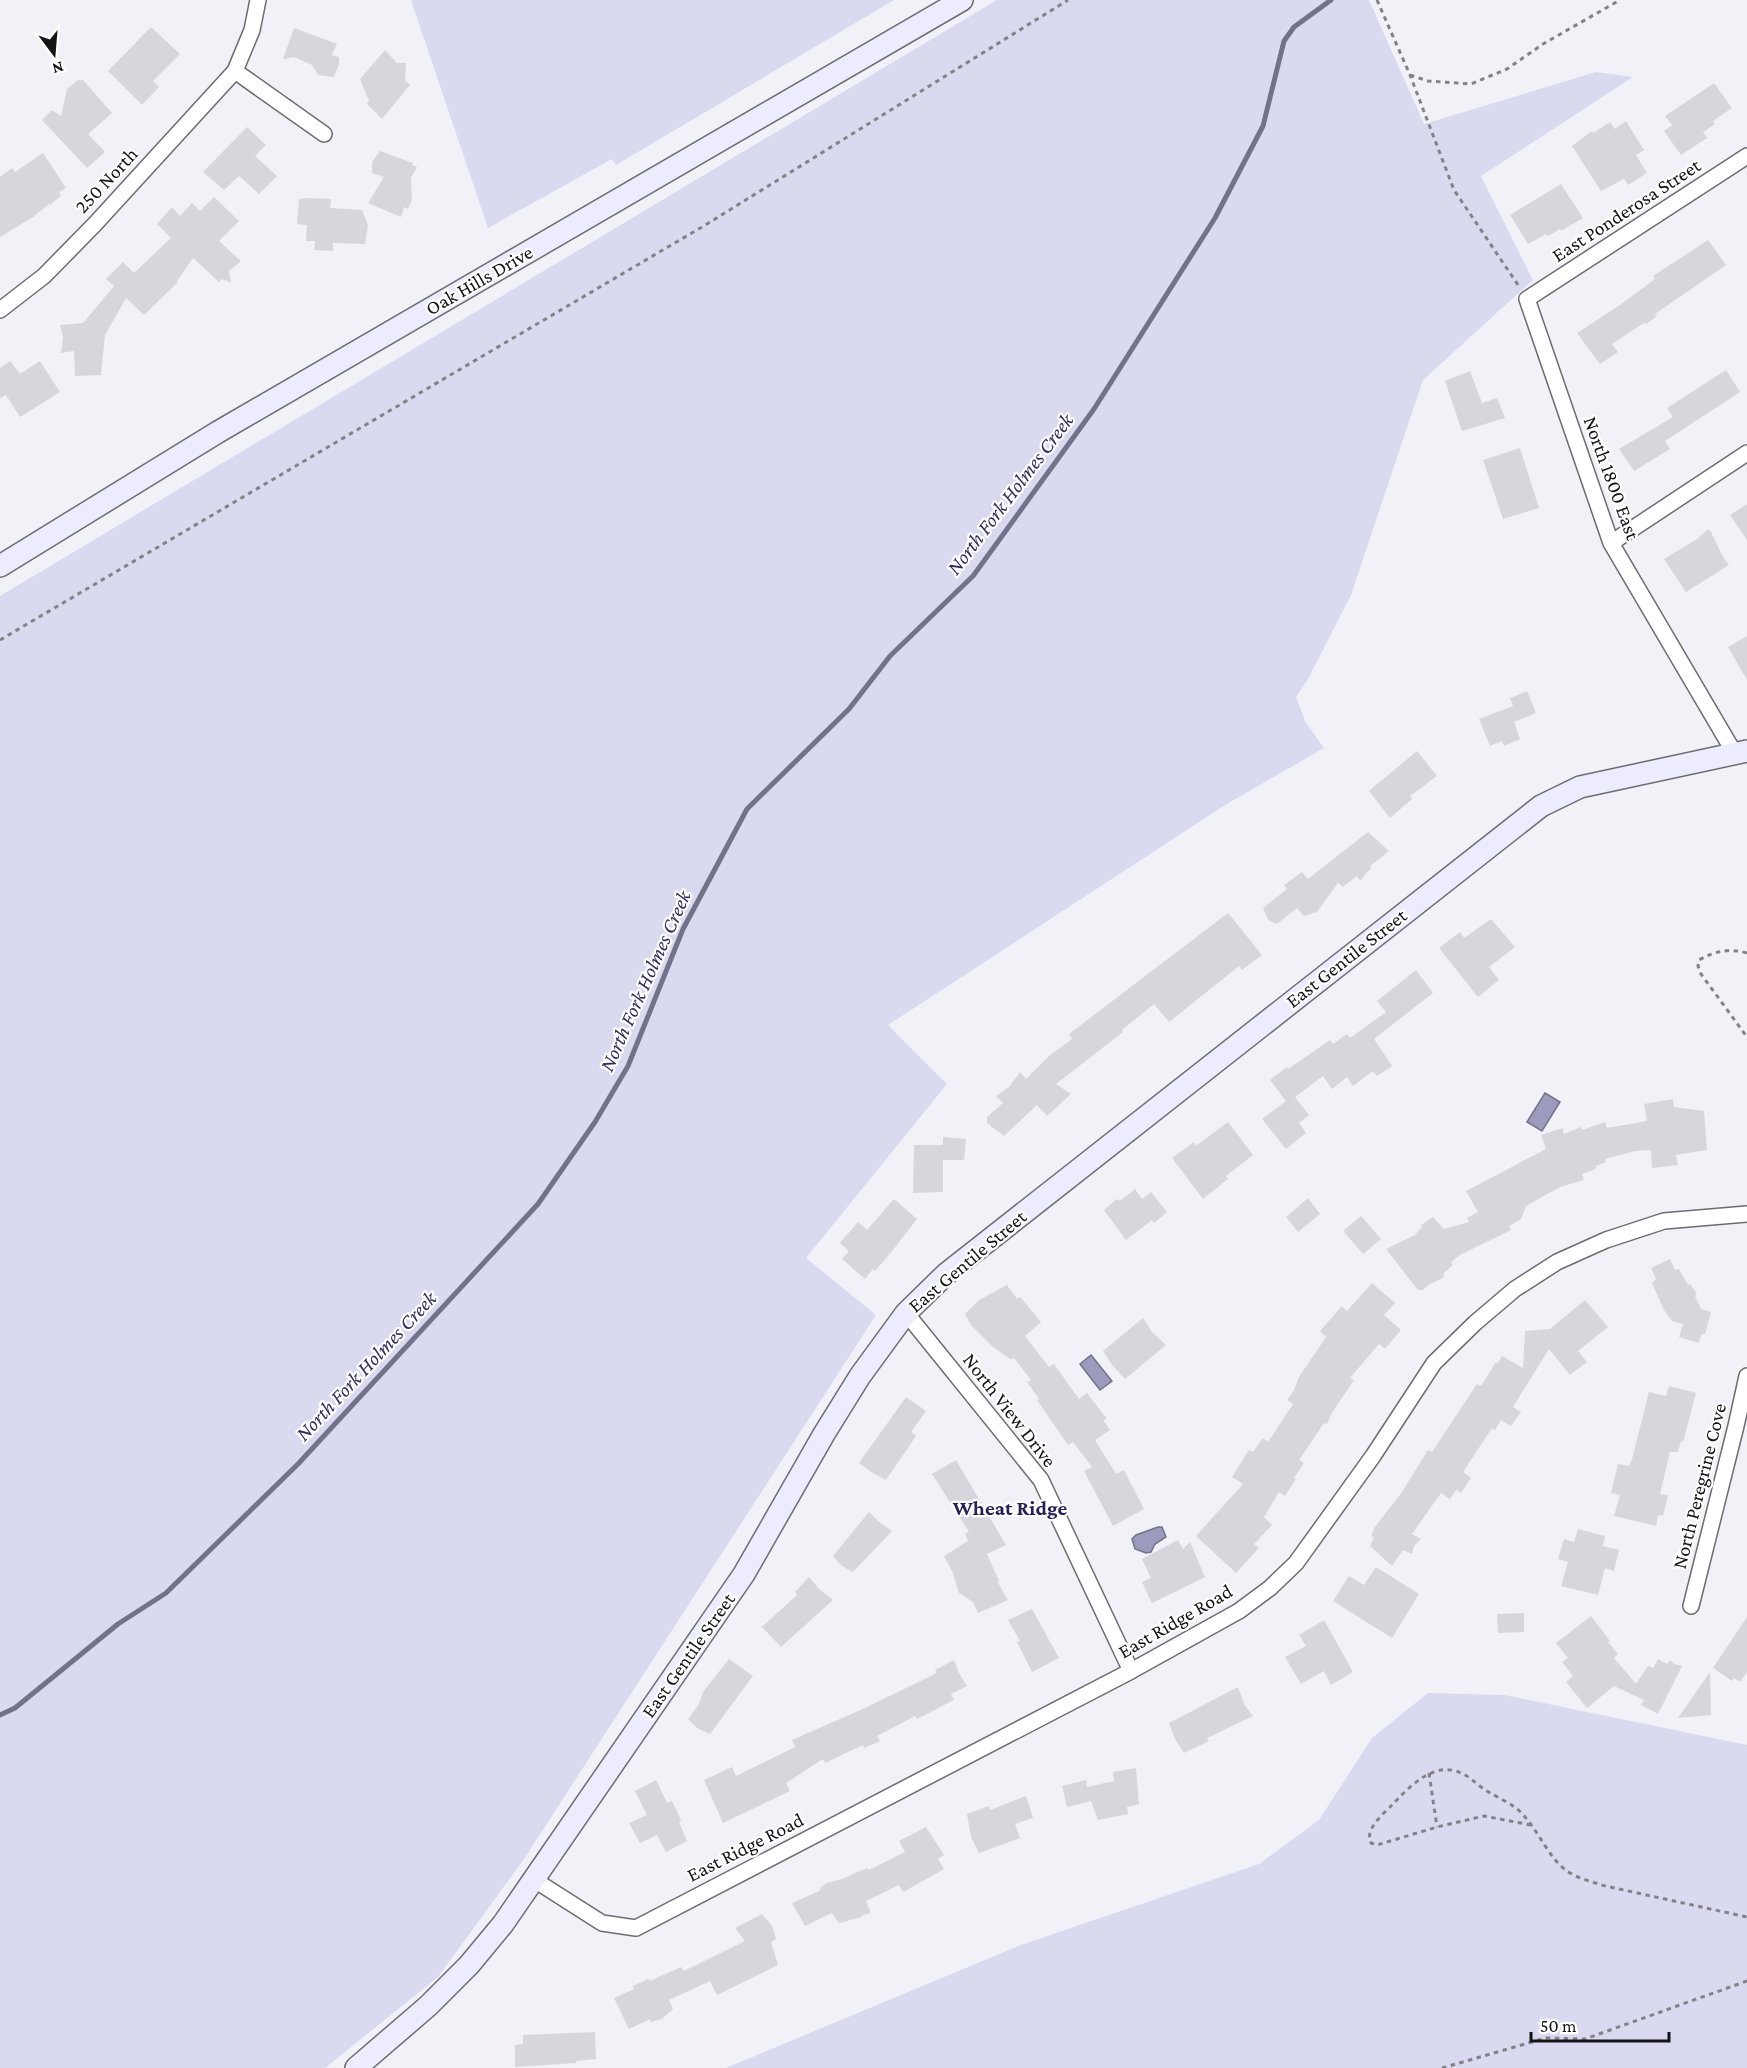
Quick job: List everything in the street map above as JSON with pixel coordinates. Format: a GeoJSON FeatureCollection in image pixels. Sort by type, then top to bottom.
{"type":"FeatureCollection","features":[{"type":"Feature","properties":{"kind":"street","name":"250 North"},"geometry":{"type":"LineString","coordinates":[[0,310],[44,276],[95,224],[235,71],[252,30],[258,0]]}},
{"type":"Feature","properties":{"kind":"street","name":"Oak Hills Drive"},"geometry":{"type":"LineString","coordinates":[[0,566],[218,432],[962,0]]}},
{"type":"Feature","properties":{"kind":"street"},"geometry":{"type":"LineString","coordinates":[[235,71],[324,134]]}},
{"type":"Feature","properties":{"kind":"street","name":"East Ponderosa Street"},"geometry":{"type":"LineString","coordinates":[[1527,299],[1747,156]]}},
{"type":"Feature","properties":{"kind":"street","name":"North 1800 East"},"geometry":{"type":"LineString","coordinates":[[1527,299],[1611,543],[1741,752]]}},
{"type":"Feature","properties":{"kind":"street"},"geometry":{"type":"LineString","coordinates":[[1611,543],[1747,453]]}},
{"type":"Feature","properties":{"kind":"street","name":"East Gentile Street"},"geometry":{"type":"LineString","coordinates":[[356,2068],[428,2006],[469,1965],[503,1924],[744,1574],[824,1434],[860,1376],[906,1312],[946,1274],[1541,806],[1580,787],[1741,752]]}},
{"type":"Feature","properties":{"kind":"street","name":"East Ridge Road"},"geometry":{"type":"LineString","coordinates":[[533,1879],[602,1923],[636,1928],[1131,1671],[1239,1611],[1270,1588],[1296,1563],[1373,1456],[1434,1363],[1475,1323],[1515,1289],[1557,1262],[1606,1240],[1664,1221],[1747,1214]]}},
{"type":"Feature","properties":{"kind":"street","name":"North View Drive"},"geometry":{"type":"LineString","coordinates":[[906,1312],[1041,1480],[1131,1671]]}},
{"type":"Feature","properties":{"kind":"street","name":"North Peregrine Cove"},"geometry":{"type":"LineString","coordinates":[[1690,1606],[1747,1376]]}},
{"type":"Feature","properties":{"kind":"path"},"geometry":{"type":"LineString","coordinates":[[0,640],[707,224],[1068,0]]}},
{"type":"Feature","properties":{"kind":"path"},"geometry":{"type":"LineString","coordinates":[[1377,0],[1410,75],[1454,190],[1527,299]]}},
{"type":"Feature","properties":{"kind":"path"},"geometry":{"type":"LineString","coordinates":[[1410,75],[1428,81],[1471,84],[1507,69],[1543,44],[1620,0]]}},
{"type":"Feature","properties":{"kind":"path"},"geometry":{"type":"LineString","coordinates":[[1747,953],[1727,950],[1717,952],[1699,960],[1698,966],[1701,974],[1747,1037]]}},
{"type":"Feature","properties":{"kind":"path"},"geometry":{"type":"LineString","coordinates":[[1531,1825],[1484,1816],[1377,1845],[1371,1843],[1369,1839],[1370,1832],[1378,1819],[1418,1780],[1430,1773],[1452,1770],[1463,1773],[1480,1787],[1524,1814],[1557,1861],[1567,1871],[1581,1878],[1601,1885],[1747,1917]]}},
{"type":"Feature","properties":{"kind":"path"},"geometry":{"type":"LineString","coordinates":[[1430,1773],[1437,1827]]}},
{"type":"Feature","properties":{"kind":"path"},"geometry":{"type":"LineString","coordinates":[[1442,2068],[1546,2038],[1585,2039],[1747,1981]]}},
{"type":"Feature","properties":{"kind":"shaded area"},"geometry":{"type":"Polygon","coordinates":[[[411,0],[894,0],[616,165],[612,159],[488,228],[411,0]]]}},
{"type":"Feature","properties":{"kind":"shaded area"},"geometry":{"type":"Polygon","coordinates":[[[997,0],[1369,0],[1424,124],[1596,72],[1633,77],[1481,176],[1533,280],[1423,380],[1351,595],[1308,679],[1296,697],[1306,723],[1324,748],[1225,805],[888,1025],[947,1084],[806,1258],[876,1315],[524,1859],[438,1977],[325,2068],[0,2068],[0,596],[997,0]]]}},
{"type":"Feature","properties":{"kind":"shaded area"},"geometry":{"type":"Polygon","coordinates":[[[1545,1093],[1560,1102],[1542,1131],[1527,1122],[1545,1093]]]}},
{"type":"Feature","properties":{"kind":"shaded area"},"geometry":{"type":"Polygon","coordinates":[[[1091,1355],[1112,1381],[1100,1390],[1080,1364],[1091,1355]]]}},
{"type":"Feature","properties":{"kind":"shaded area"},"geometry":{"type":"Polygon","coordinates":[[[1162,1527],[1166,1537],[1155,1544],[1151,1552],[1146,1553],[1135,1549],[1132,1539],[1136,1535],[1162,1527]]]}},
{"type":"Feature","properties":{"kind":"shaded area"},"geometry":{"type":"Polygon","coordinates":[[[1428,1693],[1504,1695],[1747,1745],[1747,2068],[726,2068],[1021,1945],[1259,1864],[1319,1820],[1372,1738],[1428,1693]]]}},
{"type":"Feature","properties":{"kind":"building"},"geometry":{"type":"Polygon","coordinates":[[[151,27],[180,54],[153,81],[159,87],[142,105],[108,71],[151,27]]]}},
{"type":"Feature","properties":{"kind":"building"},"geometry":{"type":"Polygon","coordinates":[[[294,28],[337,44],[332,55],[339,57],[334,77],[318,75],[312,65],[294,57],[283,59],[294,28]]]}},
{"type":"Feature","properties":{"kind":"building"},"geometry":{"type":"Polygon","coordinates":[[[385,50],[397,63],[406,63],[405,80],[410,85],[382,119],[367,104],[369,101],[360,79],[385,50]]]}},
{"type":"Feature","properties":{"kind":"building"},"geometry":{"type":"Polygon","coordinates":[[[78,80],[83,80],[112,113],[88,134],[105,152],[87,168],[42,120],[52,110],[61,116],[67,89],[78,80]]]}},
{"type":"Feature","properties":{"kind":"building"},"geometry":{"type":"Polygon","coordinates":[[[1714,83],[1732,108],[1713,121],[1715,124],[1703,132],[1707,138],[1681,155],[1664,131],[1672,125],[1665,116],[1714,83]]]}},
{"type":"Feature","properties":{"kind":"building"},"geometry":{"type":"Polygon","coordinates":[[[1626,121],[1644,150],[1636,155],[1647,173],[1628,185],[1624,179],[1601,191],[1572,146],[1592,131],[1593,133],[1610,122],[1615,129],[1626,121]]]}},
{"type":"Feature","properties":{"kind":"building"},"geometry":{"type":"Polygon","coordinates":[[[247,127],[266,145],[255,156],[277,176],[259,194],[239,176],[224,190],[203,172],[247,127]]]}},
{"type":"Feature","properties":{"kind":"building"},"geometry":{"type":"Polygon","coordinates":[[[380,151],[413,163],[412,165],[417,167],[411,178],[412,200],[408,209],[404,207],[401,217],[368,203],[384,177],[372,173],[372,162],[380,151]]]}},
{"type":"Feature","properties":{"kind":"building"},"geometry":{"type":"Polygon","coordinates":[[[43,153],[66,188],[59,192],[61,196],[50,205],[0,237],[0,177],[12,168],[15,172],[43,153]]]}},
{"type":"Feature","properties":{"kind":"building"},"geometry":{"type":"Polygon","coordinates":[[[1561,184],[1583,218],[1561,231],[1560,229],[1548,236],[1546,234],[1528,244],[1510,215],[1561,184]]]}},
{"type":"Feature","properties":{"kind":"building"},"geometry":{"type":"Polygon","coordinates":[[[214,197],[239,221],[219,241],[241,261],[229,271],[231,283],[222,279],[219,282],[193,258],[178,282],[144,315],[126,298],[105,335],[101,375],[75,376],[74,351],[61,353],[63,337],[60,325],[83,323],[114,286],[106,279],[123,262],[134,273],[171,238],[157,224],[172,207],[180,216],[192,203],[200,211],[214,197]]]}},
{"type":"Feature","properties":{"kind":"building"},"geometry":{"type":"Polygon","coordinates":[[[299,199],[331,199],[330,208],[362,210],[368,226],[365,244],[333,243],[333,251],[314,250],[315,241],[306,241],[307,225],[297,224],[299,199]]]}},
{"type":"Feature","properties":{"kind":"building"},"geometry":{"type":"Polygon","coordinates":[[[1708,240],[1726,265],[1655,314],[1657,316],[1646,324],[1644,323],[1612,344],[1618,352],[1600,364],[1577,333],[1655,279],[1653,276],[1708,240]]]}},
{"type":"Feature","properties":{"kind":"building"},"geometry":{"type":"Polygon","coordinates":[[[10,361],[20,374],[40,361],[60,392],[20,417],[6,395],[0,398],[0,368],[10,361]]]}},
{"type":"Feature","properties":{"kind":"building"},"geometry":{"type":"Polygon","coordinates":[[[1726,370],[1740,392],[1665,441],[1670,449],[1634,471],[1619,449],[1673,417],[1667,408],[1726,370]]]}},
{"type":"Feature","properties":{"kind":"building"},"geometry":{"type":"Polygon","coordinates":[[[1470,371],[1482,403],[1497,398],[1505,418],[1462,431],[1445,381],[1470,371]]]}},
{"type":"Feature","properties":{"kind":"building"},"geometry":{"type":"Polygon","coordinates":[[[1520,448],[1539,508],[1503,519],[1483,460],[1520,448]]]}},
{"type":"Feature","properties":{"kind":"building"},"geometry":{"type":"Polygon","coordinates":[[[1747,504],[1747,540],[1730,515],[1747,504]]]}},
{"type":"Feature","properties":{"kind":"building"},"geometry":{"type":"Polygon","coordinates":[[[1710,530],[1729,565],[1686,592],[1664,559],[1697,539],[1710,530]]]}},
{"type":"Feature","properties":{"kind":"building"},"geometry":{"type":"Polygon","coordinates":[[[1747,636],[1747,680],[1728,647],[1747,636]]]}},
{"type":"Feature","properties":{"kind":"building"},"geometry":{"type":"Polygon","coordinates":[[[1527,691],[1536,713],[1514,722],[1520,739],[1504,746],[1502,741],[1490,746],[1479,719],[1513,706],[1510,698],[1527,691]]]}},
{"type":"Feature","properties":{"kind":"building"},"geometry":{"type":"Polygon","coordinates":[[[1417,751],[1437,776],[1410,796],[1412,799],[1390,818],[1369,791],[1417,751]]]}},
{"type":"Feature","properties":{"kind":"building"},"geometry":{"type":"Polygon","coordinates":[[[1368,832],[1389,851],[1370,866],[1371,868],[1360,881],[1357,876],[1343,887],[1338,883],[1317,912],[1304,916],[1297,908],[1277,924],[1268,920],[1263,908],[1287,889],[1284,885],[1302,872],[1308,879],[1368,832]]]}},
{"type":"Feature","properties":{"kind":"building"},"geometry":{"type":"Polygon","coordinates":[[[1228,913],[1262,955],[1242,970],[1239,966],[1169,1022],[1154,1004],[1122,1030],[1123,1032],[1056,1084],[1071,1094],[1047,1116],[1037,1105],[1004,1136],[987,1123],[987,1117],[1003,1103],[996,1096],[1009,1087],[1020,1072],[1026,1079],[1049,1056],[1072,1039],[1069,1034],[1228,913]]]}},
{"type":"Feature","properties":{"kind":"building"},"geometry":{"type":"Polygon","coordinates":[[[1491,919],[1515,947],[1489,967],[1499,980],[1478,997],[1439,948],[1460,932],[1464,938],[1491,919]]]}},
{"type":"Feature","properties":{"kind":"building"},"geometry":{"type":"Polygon","coordinates":[[[1416,970],[1433,993],[1374,1039],[1392,1066],[1377,1076],[1373,1071],[1353,1086],[1347,1077],[1332,1089],[1323,1076],[1295,1097],[1309,1115],[1299,1123],[1306,1133],[1286,1149],[1262,1119],[1286,1101],[1270,1080],[1330,1040],[1333,1044],[1347,1034],[1350,1038],[1386,1012],[1377,1001],[1416,970]]]}},
{"type":"Feature","properties":{"kind":"building"},"geometry":{"type":"Polygon","coordinates":[[[1673,1099],[1674,1107],[1704,1111],[1707,1150],[1676,1155],[1678,1165],[1652,1168],[1651,1150],[1635,1151],[1605,1159],[1606,1162],[1596,1166],[1596,1169],[1582,1174],[1584,1180],[1560,1187],[1526,1206],[1521,1219],[1509,1226],[1511,1230],[1460,1255],[1451,1262],[1453,1265],[1443,1274],[1445,1277],[1423,1290],[1418,1290],[1386,1249],[1415,1235],[1422,1227],[1421,1225],[1433,1217],[1444,1229],[1469,1222],[1467,1218],[1478,1212],[1466,1191],[1546,1149],[1541,1135],[1563,1128],[1564,1134],[1581,1127],[1582,1130],[1605,1122],[1607,1128],[1647,1121],[1644,1104],[1673,1099]]]}},
{"type":"Feature","properties":{"kind":"building"},"geometry":{"type":"Polygon","coordinates":[[[1228,1122],[1253,1155],[1226,1176],[1228,1179],[1203,1199],[1172,1158],[1194,1142],[1196,1146],[1228,1122]]]}},
{"type":"Feature","properties":{"kind":"building"},"geometry":{"type":"Polygon","coordinates":[[[943,1137],[966,1139],[964,1160],[943,1160],[943,1192],[913,1193],[914,1145],[943,1145],[943,1137]]]}},
{"type":"Feature","properties":{"kind":"building"},"geometry":{"type":"Polygon","coordinates":[[[1135,1189],[1142,1199],[1151,1192],[1167,1212],[1154,1223],[1152,1220],[1126,1240],[1104,1210],[1117,1199],[1120,1201],[1135,1189]]]}},
{"type":"Feature","properties":{"kind":"building"},"geometry":{"type":"Polygon","coordinates":[[[1308,1198],[1320,1214],[1298,1232],[1286,1217],[1308,1198]]]}},
{"type":"Feature","properties":{"kind":"building"},"geometry":{"type":"Polygon","coordinates":[[[894,1199],[917,1219],[875,1271],[873,1269],[865,1279],[842,1259],[849,1251],[840,1243],[858,1222],[867,1230],[894,1199]]]}},
{"type":"Feature","properties":{"kind":"building"},"geometry":{"type":"Polygon","coordinates":[[[1361,1216],[1381,1239],[1363,1254],[1343,1231],[1361,1216]]]}},
{"type":"Feature","properties":{"kind":"building"},"geometry":{"type":"Polygon","coordinates":[[[1670,1259],[1675,1270],[1679,1269],[1688,1285],[1690,1284],[1697,1294],[1695,1296],[1701,1309],[1711,1312],[1705,1334],[1701,1334],[1699,1343],[1679,1337],[1683,1324],[1672,1321],[1664,1310],[1652,1283],[1656,1279],[1651,1268],[1670,1259]]]}},
{"type":"Feature","properties":{"kind":"building"},"geometry":{"type":"Polygon","coordinates":[[[1372,1283],[1395,1303],[1384,1315],[1401,1330],[1385,1349],[1379,1344],[1350,1378],[1354,1380],[1331,1414],[1327,1424],[1324,1423],[1299,1460],[1304,1463],[1294,1478],[1296,1479],[1285,1496],[1279,1492],[1264,1517],[1272,1525],[1254,1544],[1259,1548],[1236,1573],[1196,1536],[1243,1484],[1232,1477],[1249,1450],[1253,1452],[1263,1438],[1268,1442],[1293,1404],[1287,1400],[1299,1377],[1326,1337],[1320,1331],[1342,1306],[1347,1311],[1372,1283]]]}},
{"type":"Feature","properties":{"kind":"building"},"geometry":{"type":"Polygon","coordinates":[[[1007,1285],[1017,1299],[1020,1297],[1041,1322],[1025,1336],[1049,1367],[1054,1364],[1079,1399],[1087,1393],[1107,1419],[1103,1420],[1110,1430],[1095,1440],[1116,1474],[1124,1470],[1144,1509],[1113,1526],[1084,1471],[1092,1467],[1073,1442],[1068,1445],[1037,1400],[1039,1399],[1027,1382],[1031,1380],[1014,1358],[1010,1359],[993,1347],[971,1325],[965,1314],[979,1300],[1007,1285]]]}},
{"type":"Feature","properties":{"kind":"building"},"geometry":{"type":"Polygon","coordinates":[[[1585,1300],[1608,1327],[1578,1351],[1587,1362],[1570,1375],[1549,1349],[1513,1407],[1521,1412],[1511,1426],[1501,1420],[1495,1430],[1492,1428],[1463,1472],[1471,1478],[1461,1493],[1456,1490],[1450,1499],[1441,1493],[1412,1534],[1421,1539],[1414,1546],[1412,1554],[1403,1550],[1392,1566],[1370,1546],[1374,1537],[1371,1536],[1428,1450],[1432,1452],[1477,1384],[1481,1386],[1502,1356],[1523,1368],[1525,1331],[1550,1329],[1585,1300]]]}},
{"type":"Feature","properties":{"kind":"building"},"geometry":{"type":"Polygon","coordinates":[[[1143,1318],[1152,1332],[1166,1345],[1125,1379],[1103,1351],[1143,1318]]]}},
{"type":"Feature","properties":{"kind":"building"},"geometry":{"type":"Polygon","coordinates":[[[1669,1386],[1696,1393],[1683,1442],[1681,1441],[1678,1452],[1670,1452],[1660,1494],[1668,1495],[1663,1516],[1658,1515],[1656,1526],[1614,1516],[1620,1495],[1611,1493],[1618,1464],[1629,1466],[1649,1392],[1666,1396],[1669,1386]]]}},
{"type":"Feature","properties":{"kind":"building"},"geometry":{"type":"Polygon","coordinates":[[[906,1397],[926,1411],[911,1432],[916,1436],[886,1480],[859,1463],[906,1397]]]}},
{"type":"Feature","properties":{"kind":"building"},"geometry":{"type":"Polygon","coordinates":[[[956,1460],[1006,1545],[987,1554],[999,1581],[997,1581],[1008,1600],[978,1613],[973,1602],[959,1593],[944,1556],[968,1541],[965,1534],[969,1532],[932,1474],[956,1460]]]}},
{"type":"Feature","properties":{"kind":"building"},"geometry":{"type":"Polygon","coordinates":[[[869,1512],[892,1531],[853,1572],[842,1566],[833,1556],[869,1512]]]}},
{"type":"Feature","properties":{"kind":"building"},"geometry":{"type":"Polygon","coordinates":[[[1578,1529],[1605,1536],[1603,1546],[1619,1550],[1614,1571],[1605,1568],[1598,1595],[1561,1586],[1568,1562],[1558,1559],[1564,1539],[1574,1542],[1578,1529]]]}},
{"type":"Feature","properties":{"kind":"building"},"geometry":{"type":"Polygon","coordinates":[[[1178,1540],[1183,1549],[1190,1542],[1205,1577],[1152,1603],[1142,1582],[1151,1578],[1142,1559],[1178,1540]]]}},
{"type":"Feature","properties":{"kind":"building"},"geometry":{"type":"Polygon","coordinates":[[[1376,1567],[1419,1594],[1392,1638],[1333,1601],[1349,1576],[1364,1585],[1376,1567]]]}},
{"type":"Feature","properties":{"kind":"building"},"geometry":{"type":"Polygon","coordinates":[[[809,1577],[833,1600],[781,1647],[762,1627],[797,1595],[795,1592],[809,1577]]]}},
{"type":"Feature","properties":{"kind":"building"},"geometry":{"type":"Polygon","coordinates":[[[1032,1609],[1059,1658],[1032,1672],[1017,1642],[1020,1641],[1008,1620],[1032,1609]]]}},
{"type":"Feature","properties":{"kind":"building"},"geometry":{"type":"Polygon","coordinates":[[[1524,1613],[1524,1632],[1498,1633],[1497,1614],[1524,1613]]]}},
{"type":"Feature","properties":{"kind":"building"},"geometry":{"type":"Polygon","coordinates":[[[1591,1616],[1618,1654],[1614,1658],[1636,1684],[1648,1666],[1653,1668],[1658,1659],[1667,1664],[1670,1660],[1682,1666],[1658,1714],[1641,1705],[1644,1700],[1614,1686],[1587,1708],[1566,1682],[1573,1676],[1562,1662],[1568,1658],[1556,1643],[1591,1616]]]}},
{"type":"Feature","properties":{"kind":"building"},"geometry":{"type":"Polygon","coordinates":[[[1747,1617],[1747,1672],[1740,1682],[1734,1678],[1732,1681],[1713,1668],[1747,1617]]]}},
{"type":"Feature","properties":{"kind":"building"},"geometry":{"type":"Polygon","coordinates":[[[1324,1620],[1353,1672],[1331,1685],[1324,1671],[1301,1684],[1285,1657],[1306,1646],[1299,1635],[1324,1620]]]}},
{"type":"Feature","properties":{"kind":"building"},"geometry":{"type":"Polygon","coordinates":[[[729,1659],[753,1676],[710,1734],[697,1728],[688,1719],[699,1704],[703,1692],[729,1659]]]}},
{"type":"Feature","properties":{"kind":"building"},"geometry":{"type":"Polygon","coordinates":[[[954,1660],[967,1686],[951,1694],[954,1700],[917,1719],[915,1716],[877,1736],[880,1741],[864,1748],[863,1745],[825,1763],[823,1759],[786,1783],[790,1791],[723,1823],[704,1780],[732,1767],[736,1776],[795,1747],[792,1740],[937,1673],[935,1670],[954,1660]]]}},
{"type":"Feature","properties":{"kind":"building"},"geometry":{"type":"Polygon","coordinates":[[[1710,1672],[1711,1715],[1678,1718],[1710,1672]]]}},
{"type":"Feature","properties":{"kind":"building"},"geometry":{"type":"Polygon","coordinates":[[[1238,1687],[1244,1704],[1253,1716],[1207,1738],[1209,1741],[1184,1753],[1169,1723],[1238,1687]]]}},
{"type":"Feature","properties":{"kind":"building"},"geometry":{"type":"Polygon","coordinates":[[[1136,1768],[1139,1804],[1127,1807],[1128,1814],[1098,1820],[1091,1801],[1067,1807],[1062,1786],[1086,1780],[1087,1787],[1114,1781],[1113,1772],[1136,1768]]]}},
{"type":"Feature","properties":{"kind":"building"},"geometry":{"type":"Polygon","coordinates":[[[656,1780],[667,1803],[672,1801],[687,1841],[666,1852],[657,1835],[640,1843],[629,1823],[647,1815],[635,1791],[656,1780]]]}},
{"type":"Feature","properties":{"kind":"building"},"geometry":{"type":"Polygon","coordinates":[[[1026,1796],[1033,1818],[1015,1824],[1020,1838],[979,1853],[971,1837],[967,1814],[989,1806],[990,1810],[1026,1796]]]}},
{"type":"Feature","properties":{"kind":"building"},"geometry":{"type":"Polygon","coordinates":[[[926,1827],[944,1855],[938,1859],[944,1869],[903,1892],[899,1885],[866,1901],[871,1913],[862,1915],[862,1917],[839,1923],[832,1913],[805,1926],[792,1903],[819,1891],[827,1883],[867,1868],[869,1870],[905,1852],[899,1841],[926,1827]]]}},
{"type":"Feature","properties":{"kind":"building"},"geometry":{"type":"Polygon","coordinates":[[[762,1914],[772,1926],[776,1939],[771,1942],[778,1965],[717,1995],[710,1981],[669,2000],[673,2009],[662,2019],[651,2022],[650,2019],[629,2029],[614,1998],[634,1989],[633,1986],[648,1979],[650,1981],[681,1967],[684,1971],[745,1941],[735,1928],[762,1914]]]}},
{"type":"Feature","properties":{"kind":"building"},"geometry":{"type":"Polygon","coordinates":[[[595,2032],[596,2059],[576,2061],[576,2063],[515,2067],[515,2045],[523,2044],[523,2035],[595,2032]]]}},
{"type":"Feature","properties":{"kind":"waterway","name":"North Fork Holmes Creek"},"geometry":{"type":"LineString","coordinates":[[0,1715],[15,1708],[118,1624],[166,1593],[298,1464],[538,1204],[595,1122],[628,1066],[683,929],[747,809],[849,709],[890,656],[973,576],[1094,409],[1215,218],[1263,126],[1284,41],[1294,27],[1331,0]]}},
{"type":"Feature","properties":{"kind":"district","name":"Wheat Ridge"},"geometry":{"type":"Point","coordinates":[1010,1508]}}]}
